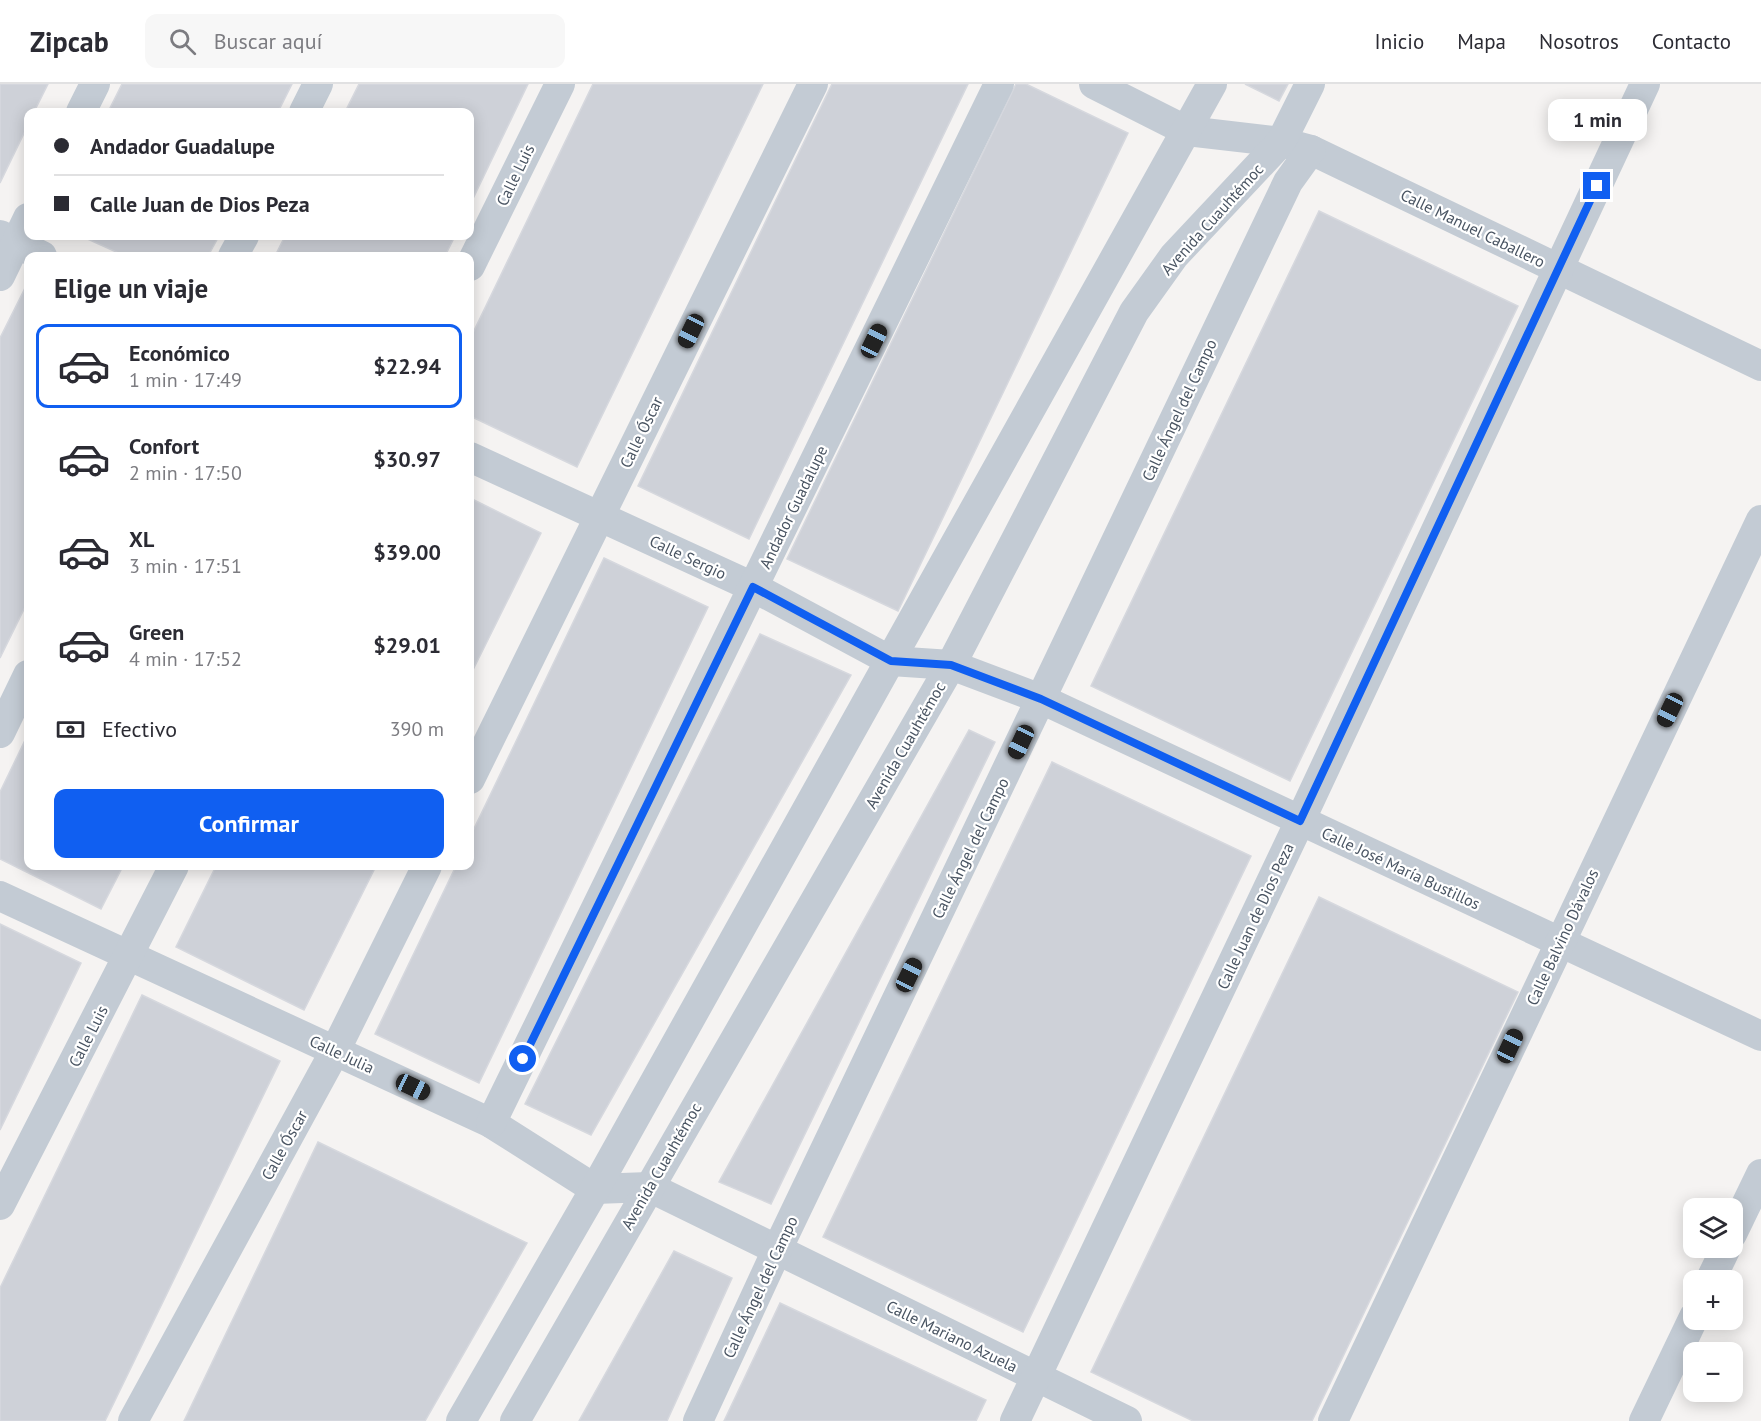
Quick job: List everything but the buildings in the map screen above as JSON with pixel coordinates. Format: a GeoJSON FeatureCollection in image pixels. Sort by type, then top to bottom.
{"type":"FeatureCollection","features":[{"type":"Feature","properties":{"kind":"street"},"geometry":{"type":"LineString","coordinates":[[83,108],[94,84]]}},
{"type":"Feature","properties":{"kind":"street"},"geometry":{"type":"LineString","coordinates":[[306,108],[318,84]]}},
{"type":"Feature","properties":{"kind":"street","name":"Calle Luis"},"geometry":{"type":"LineString","coordinates":[[474,258],[560,84]]}},
{"type":"Feature","properties":{"kind":"street","name":"Calle Óscar"},"geometry":{"type":"LineString","coordinates":[[474,771],[813,84]]}},
{"type":"Feature","properties":{"kind":"street","name":"Andador Guadalupe"},"geometry":{"type":"LineString","coordinates":[[491,1123],[999,84]]}},
{"type":"Feature","properties":{"kind":"street"},"geometry":{"type":"LineString","coordinates":[[1094,84],[1187,131]]}},
{"type":"Feature","properties":{"kind":"street"},"geometry":{"type":"LineString","coordinates":[[461,1421],[595,1189],[1212,84]]}},
{"type":"Feature","properties":{"kind":"street","name":"Avenida Cuauhtémoc"},"geometry":{"type":"LineString","coordinates":[[515,1421],[951,665],[1134,312],[1174,256],[1281,142],[1310,84]]}},
{"type":"Feature","properties":{"kind":"street","name":"Calle Juan de Dios Peza"},"geometry":{"type":"LineString","coordinates":[[1015,1421],[1300,821],[1645,84]]}},
{"type":"Feature","properties":{"kind":"street","name":"Calle Manuel Caballero"},"geometry":{"type":"LineString","coordinates":[[1187,131],[1281,142],[1311,150],[1761,366]]}},
{"type":"Feature","properties":{"kind":"street","name":"Calle Ángel del Campo"},"geometry":{"type":"LineString","coordinates":[[698,1421],[777,1250],[1288,182],[1311,150]]}},
{"type":"Feature","properties":{"kind":"street"},"geometry":{"type":"LineString","coordinates":[[0,276],[22,239]]}},
{"type":"Feature","properties":{"kind":"street","name":"Calle Sergio"},"geometry":{"type":"LineString","coordinates":[[474,459],[753,587],[891,661],[951,665],[1041,699]]}},
{"type":"Feature","properties":{"kind":"street","name":"Calle Balvino Dávalos"},"geometry":{"type":"LineString","coordinates":[[1333,1421],[1761,520]]}},
{"type":"Feature","properties":{"kind":"street"},"geometry":{"type":"LineString","coordinates":[[0,734],[24,683]]}},
{"type":"Feature","properties":{"kind":"street","name":"Calle José María Bustillos"},"geometry":{"type":"LineString","coordinates":[[1041,699],[1761,1036]]}},
{"type":"Feature","properties":{"kind":"street","name":"Calle Luis"},"geometry":{"type":"LineString","coordinates":[[0,1205],[172,870]]}},
{"type":"Feature","properties":{"kind":"street","name":"Calle Óscar"},"geometry":{"type":"LineString","coordinates":[[133,1421],[335,1051],[425,870]]}},
{"type":"Feature","properties":{"kind":"street","name":"Calle Julia"},"geometry":{"type":"LineString","coordinates":[[0,896],[491,1123],[595,1189]]}},
{"type":"Feature","properties":{"kind":"street"},"geometry":{"type":"LineString","coordinates":[[1743,1211],[1761,1174]]}},
{"type":"Feature","properties":{"kind":"street"},"geometry":{"type":"LineString","coordinates":[[595,1189],[649,1187],[777,1250]]}},
{"type":"Feature","properties":{"kind":"street","name":"Calle Mariano Azuela"},"geometry":{"type":"LineString","coordinates":[[777,1250],[1127,1421]]}},
{"type":"Feature","properties":{"kind":"street"},"geometry":{"type":"LineString","coordinates":[[1644,1421],[1688,1330]]}},
{"type":"Feature","properties":{"kind":"route"},"geometry":{"type":"LineString","coordinates":[[523,1059],[753,587],[891,661],[951,665],[1041,699],[1300,821],[1597,186]]}}]}
